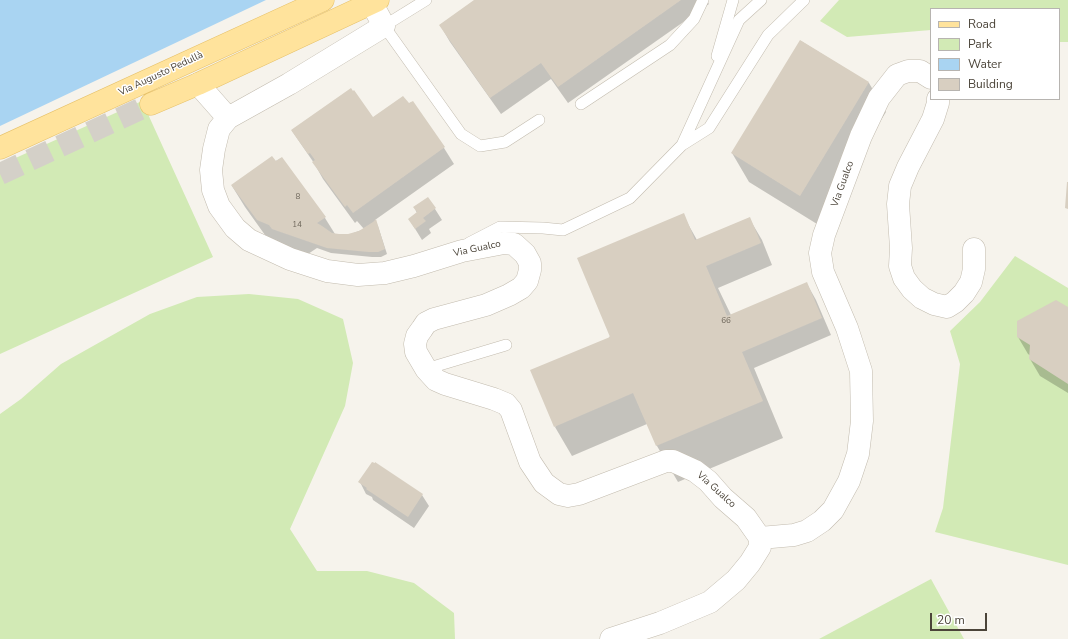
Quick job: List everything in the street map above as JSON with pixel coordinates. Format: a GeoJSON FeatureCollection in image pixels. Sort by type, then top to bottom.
{"type":"FeatureCollection","features":[{"type":"Feature","properties":{"kind":"main road","name":"Via Augusto Pedullà"},"geometry":{"type":"LineString","coordinates":[[0,148],[323,0]]}},
{"type":"Feature","properties":{"kind":"main road"},"geometry":{"type":"LineString","coordinates":[[151,104],[198,84],[373,1]]}},
{"type":"Feature","properties":{"kind":"street"},"geometry":{"type":"LineString","coordinates":[[373,1],[384,26]]}},
{"type":"Feature","properties":{"kind":"street","name":"Via Gualco"},"geometry":{"type":"LineString","coordinates":[[384,26],[289,84],[228,118],[219,129],[211,170],[213,190],[219,206],[235,228],[250,240],[290,259],[327,271],[358,275],[385,273],[414,266],[462,251],[504,243],[514,244],[525,254],[530,263],[527,281],[521,288],[486,305],[426,323],[417,336],[415,344],[416,352],[426,369],[436,380],[445,384],[506,404],[511,410],[530,462],[544,483],[559,494],[568,496],[579,494],[666,461],[673,461],[694,471],[708,481],[723,498],[746,518],[760,538],[794,535],[807,531],[822,521],[833,510],[849,481],[858,454],[862,421],[861,371],[847,328],[823,272],[820,253],[824,235],[860,136],[879,98],[897,75],[908,71],[920,71],[930,77]]}},
{"type":"Feature","properties":{"kind":"street"},"geometry":{"type":"LineString","coordinates":[[198,84],[228,118]]}},
{"type":"Feature","properties":{"kind":"street"},"geometry":{"type":"LineString","coordinates":[[938,100],[933,119],[908,166],[900,186],[898,204],[901,248],[900,266],[904,278],[912,289],[922,298],[934,304],[947,306],[955,302],[964,293],[971,282],[974,269],[974,249]]}},
{"type":"Feature","properties":{"kind":"street"},"geometry":{"type":"LineString","coordinates":[[610,639],[660,623],[710,602],[736,580],[750,563],[760,547],[760,538]]}},
{"type":"Feature","properties":{"kind":"lane"},"geometry":{"type":"LineString","coordinates":[[426,0],[384,26],[461,134],[480,146],[505,142],[539,120]]}},
{"type":"Feature","properties":{"kind":"lane"},"geometry":{"type":"LineString","coordinates":[[581,104],[670,45],[694,19],[703,0]]}},
{"type":"Feature","properties":{"kind":"lane"},"geometry":{"type":"LineString","coordinates":[[705,95],[733,0]]}},
{"type":"Feature","properties":{"kind":"lane"},"geometry":{"type":"LineString","coordinates":[[682,145],[739,20],[761,0]]}},
{"type":"Feature","properties":{"kind":"lane"},"geometry":{"type":"LineString","coordinates":[[462,251],[469,242],[500,227],[564,230],[630,198],[682,145],[709,128],[768,35],[804,0]]}},
{"type":"Feature","properties":{"kind":"lane"},"geometry":{"type":"LineString","coordinates":[[426,369],[506,345]]}},
{"type":"Feature","properties":{"kind":"green space"},"geometry":{"type":"Polygon","coordinates":[[[839,0],[1068,0],[1068,42],[1060,42],[1060,8],[930,8],[930,30],[847,37],[820,21],[839,0]]]}},
{"type":"Feature","properties":{"kind":"green space"},"geometry":{"type":"Polygon","coordinates":[[[142,101],[213,257],[0,354],[0,165],[142,101]]]}},
{"type":"Feature","properties":{"kind":"green space"},"geometry":{"type":"Polygon","coordinates":[[[1015,256],[1068,288],[1068,565],[935,532],[943,508],[960,364],[950,331],[980,302],[1015,256]]]}},
{"type":"Feature","properties":{"kind":"green space"},"geometry":{"type":"Polygon","coordinates":[[[249,294],[298,299],[343,319],[353,363],[345,406],[290,529],[317,571],[367,571],[414,583],[454,613],[455,639],[0,639],[0,414],[21,399],[61,364],[150,314],[197,297],[249,294]]]}},
{"type":"Feature","properties":{"kind":"green space"},"geometry":{"type":"Polygon","coordinates":[[[931,579],[964,639],[819,639],[931,579]]]}},
{"type":"Feature","properties":{"kind":"water"},"geometry":{"type":"Polygon","coordinates":[[[0,0],[266,0],[0,126],[0,0]]]}},
{"type":"Feature","properties":{"kind":"building"},"geometry":{"type":"Polygon","coordinates":[[[474,0],[681,0],[558,87],[541,63],[490,98],[439,25],[474,0]]]}},
{"type":"Feature","properties":{"kind":"building"},"geometry":{"type":"Polygon","coordinates":[[[800,40],[869,82],[800,196],[731,153],[800,40]]]}},
{"type":"Feature","properties":{"kind":"building"},"geometry":{"type":"Polygon","coordinates":[[[351,88],[373,117],[403,96],[409,103],[413,101],[445,147],[353,213],[347,205],[345,207],[312,162],[315,160],[310,153],[308,154],[291,130],[351,88]]]}},
{"type":"Feature","properties":{"kind":"building"},"geometry":{"type":"Polygon","coordinates":[[[272,156],[276,161],[282,157],[326,217],[317,223],[332,233],[348,234],[359,231],[376,219],[385,249],[378,252],[369,252],[327,248],[272,229],[269,225],[257,220],[231,185],[272,156]]]}},
{"type":"Feature","properties":{"kind":"building"},"geometry":{"type":"Polygon","coordinates":[[[1068,182],[1068,209],[1065,208],[1068,182]]]}},
{"type":"Feature","properties":{"kind":"building"},"geometry":{"type":"Polygon","coordinates":[[[428,197],[436,208],[423,218],[426,221],[415,229],[408,219],[417,212],[413,207],[428,197]]]}},
{"type":"Feature","properties":{"kind":"building"},"geometry":{"type":"Polygon","coordinates":[[[684,213],[695,240],[750,217],[761,243],[706,266],[727,316],[807,282],[822,318],[742,352],[763,401],[656,446],[633,393],[554,427],[530,370],[610,337],[577,258],[684,213]]]}},
{"type":"Feature","properties":{"kind":"building"},"geometry":{"type":"Polygon","coordinates":[[[1056,300],[1068,307],[1068,384],[1029,359],[1030,345],[1017,337],[1017,321],[1056,300]]]}},
{"type":"Feature","properties":{"kind":"building"},"geometry":{"type":"Polygon","coordinates":[[[372,462],[375,462],[423,494],[408,517],[358,482],[372,462]]]}},
{"type":"Feature","properties":{"kind":"tunnel"},"geometry":{"type":"LineString","coordinates":[[0,174],[151,104]]}}]}
